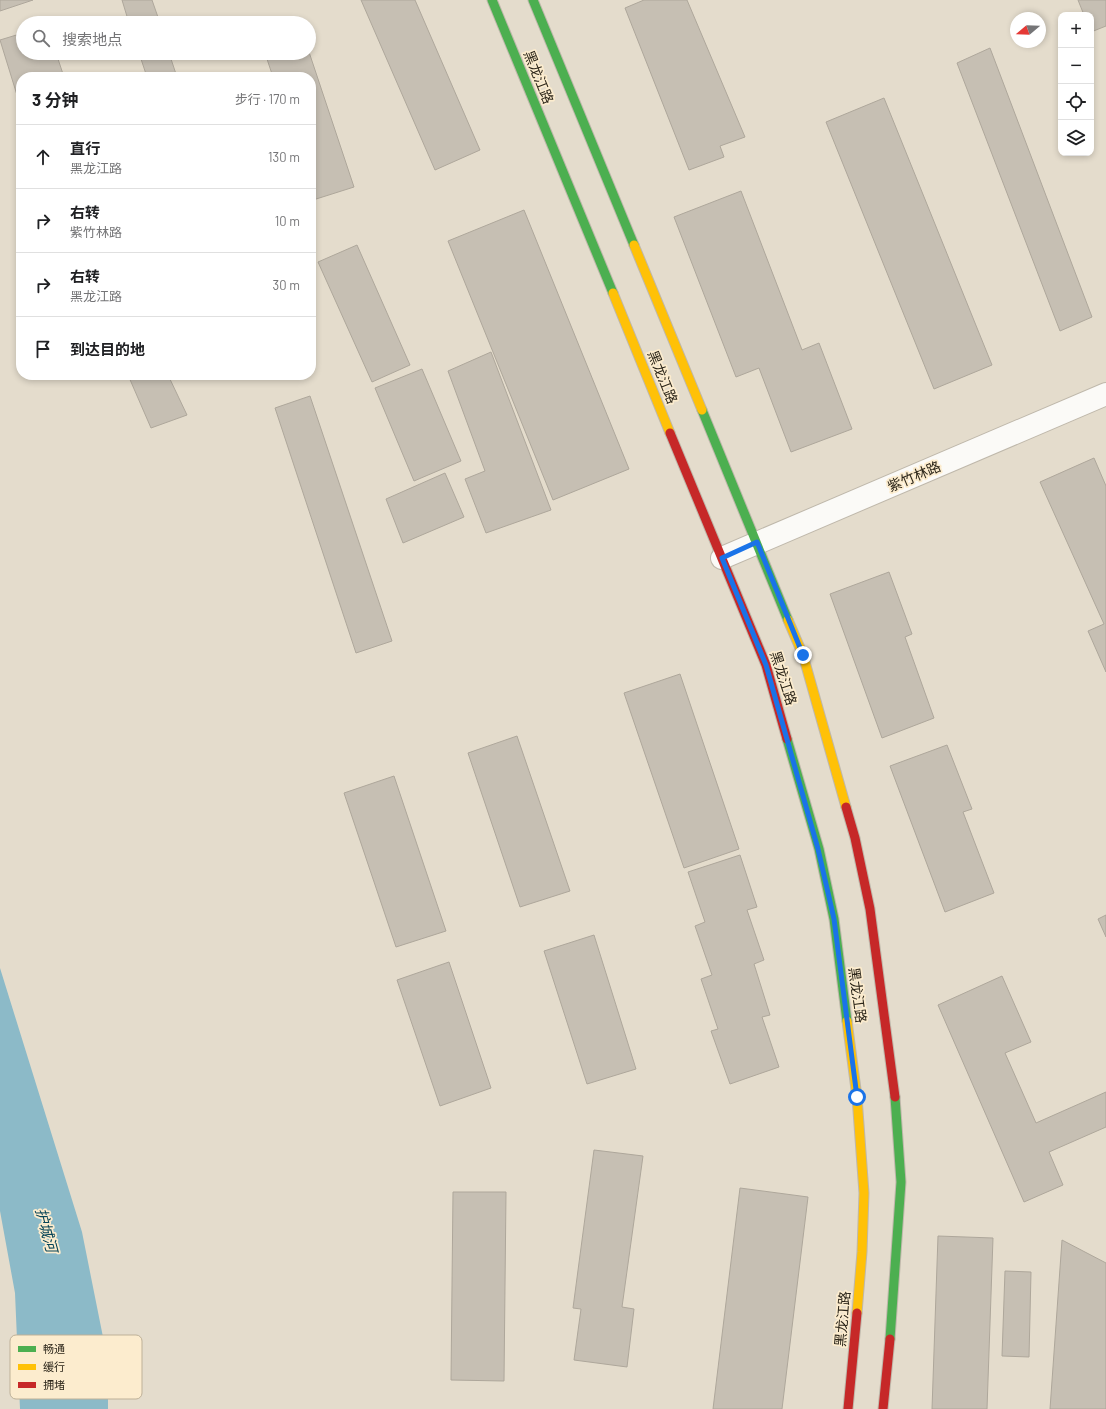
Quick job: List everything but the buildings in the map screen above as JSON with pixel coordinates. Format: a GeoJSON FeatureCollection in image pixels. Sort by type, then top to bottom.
{"type":"FeatureCollection","features":[{"type":"Feature","properties":{"kind":"main road","name":"黑龙江路"},"geometry":{"type":"LineString","coordinates":[[492,0],[766,665],[818,849],[834,919],[857,1097],[864,1193],[862,1252],[848,1409]]}},
{"type":"Feature","properties":{"kind":"main road","name":"黑龙江路"},"geometry":{"type":"LineString","coordinates":[[532,0],[803,655],[855,838],[870,909],[894,1086],[901,1182],[898,1249],[883,1409]]}},
{"type":"Feature","properties":{"kind":"street","name":"紫竹林路"},"geometry":{"type":"LineString","coordinates":[[722,558],[1106,394]]}},
{"type":"Feature","properties":{"kind":"water","name":"护城河"},"geometry":{"type":"Polygon","coordinates":[[[0,968],[82,1232],[103,1335],[17,1335],[15,1293],[0,1211],[0,968]]]}},
{"type":"Feature","properties":{"kind":"water"},"geometry":{"type":"Polygon","coordinates":[[[20,1399],[108,1399],[108,1409],[20,1409],[20,1399]]]}},
{"type":"Feature","properties":{"kind":"traffic: fast"},"geometry":{"type":"LineString","coordinates":[[492,0],[613,293]]}},
{"type":"Feature","properties":{"kind":"traffic: fast"},"geometry":{"type":"LineString","coordinates":[[533,0],[634,245]]}},
{"type":"Feature","properties":{"kind":"traffic: fast"},"geometry":{"type":"LineString","coordinates":[[702,410],[788,620]]}},
{"type":"Feature","properties":{"kind":"traffic: fast"},"geometry":{"type":"LineString","coordinates":[[787,739],[819,849],[834,919],[847,1021]]}},
{"type":"Feature","properties":{"kind":"traffic: fast"},"geometry":{"type":"LineString","coordinates":[[890,1339],[901,1182],[895,1097]]}},
{"type":"Feature","properties":{"kind":"traffic: slow"},"geometry":{"type":"LineString","coordinates":[[634,245],[702,410]]}},
{"type":"Feature","properties":{"kind":"traffic: slow"},"geometry":{"type":"LineString","coordinates":[[613,293],[670,433]]}},
{"type":"Feature","properties":{"kind":"traffic: slow"},"geometry":{"type":"LineString","coordinates":[[788,620],[803,655],[846,807]]}},
{"type":"Feature","properties":{"kind":"traffic: slow"},"geometry":{"type":"LineString","coordinates":[[847,1021],[857,1097],[864,1193],[862,1252],[857,1313]]}},
{"type":"Feature","properties":{"kind":"traffic: jam"},"geometry":{"type":"LineString","coordinates":[[670,433],[766,665],[787,739]]}},
{"type":"Feature","properties":{"kind":"traffic: jam"},"geometry":{"type":"LineString","coordinates":[[846,807],[855,838],[870,909],[895,1097]]}},
{"type":"Feature","properties":{"kind":"traffic: jam"},"geometry":{"type":"LineString","coordinates":[[848,1409],[857,1313]]}},
{"type":"Feature","properties":{"kind":"traffic: jam"},"geometry":{"type":"LineString","coordinates":[[883,1409],[890,1339]]}},
{"type":"Feature","properties":{"kind":"route"},"geometry":{"type":"LineString","coordinates":[[803,655],[757,542],[722,558],[766,665],[795,760],[818,849],[834,919],[857,1097]]}}]}
